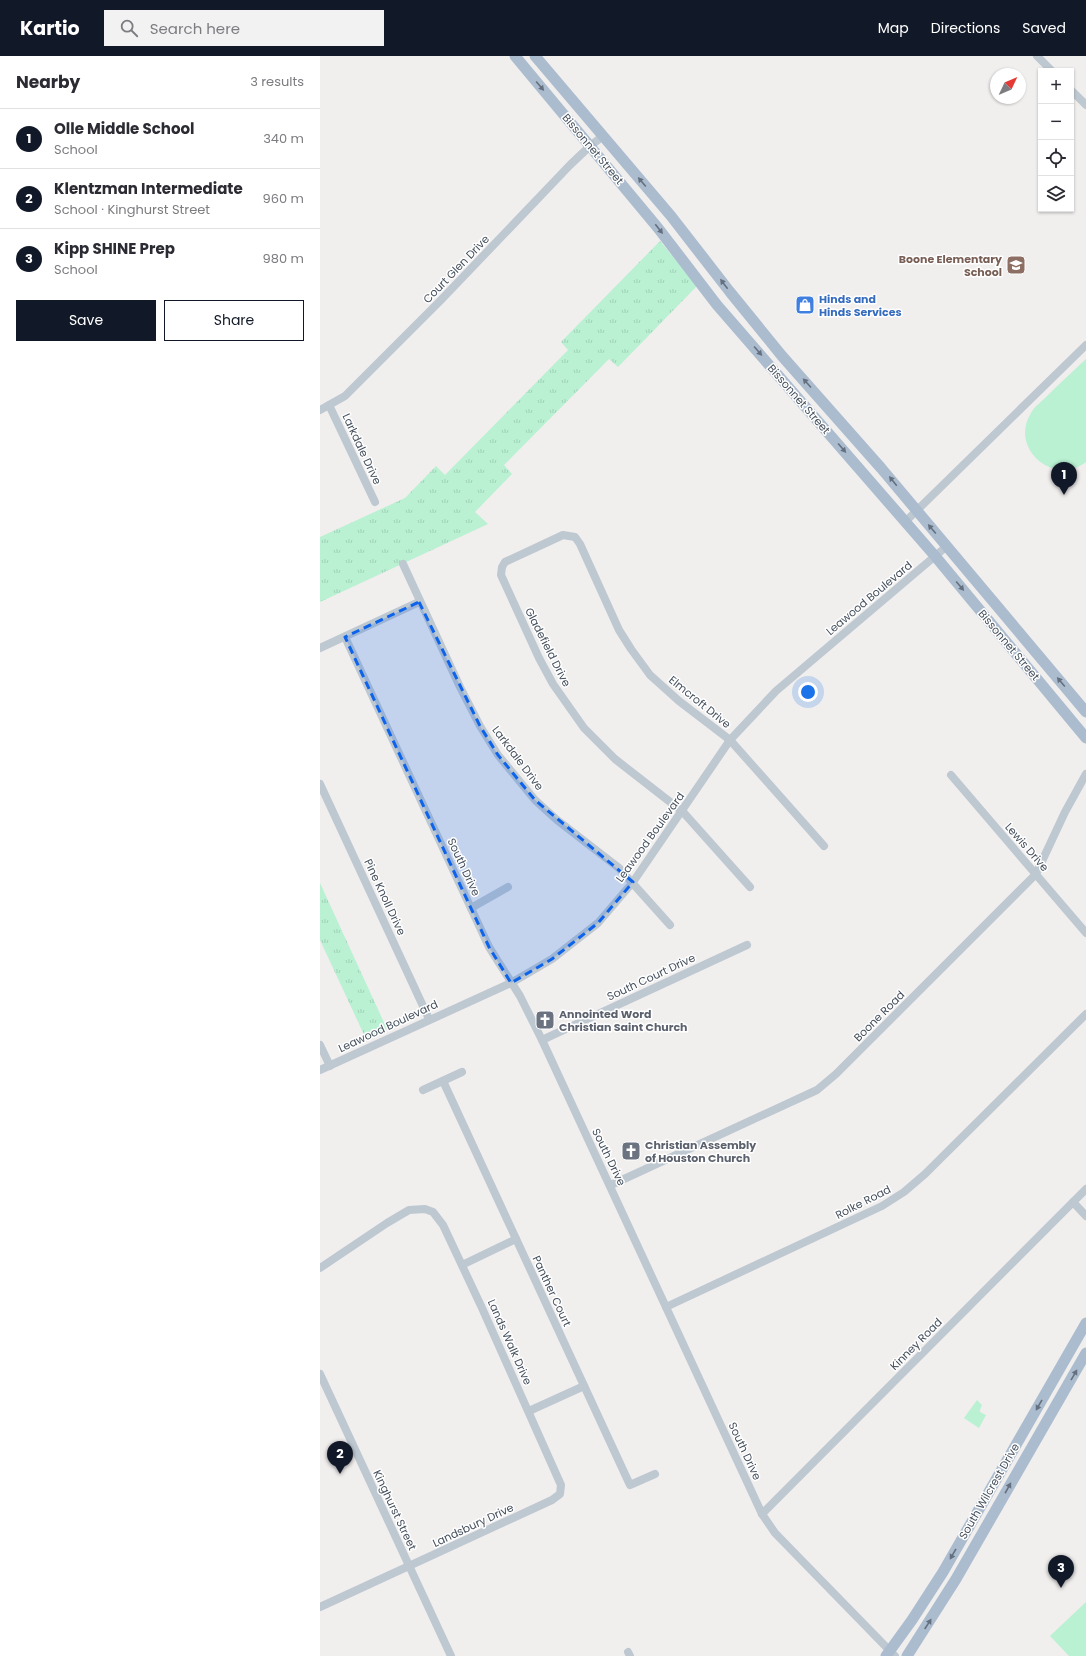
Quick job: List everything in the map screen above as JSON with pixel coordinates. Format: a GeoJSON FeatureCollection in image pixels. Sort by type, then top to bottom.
{"type":"FeatureCollection","features":[{"type":"Feature","properties":{"kind":"main road","name":"Bissonnet Street"},"geometry":{"type":"LineString","coordinates":[[515,56],[658,228],[717,305],[935,556],[1086,738]]}},
{"type":"Feature","properties":{"kind":"main road","name":"Bissonnet Street"},"geometry":{"type":"LineString","coordinates":[[535,56],[671,216],[730,292],[774,345],[1086,712]]}},
{"type":"Feature","properties":{"kind":"main road"},"geometry":{"type":"LineString","coordinates":[[828,432],[840,421]]}},
{"type":"Feature","properties":{"kind":"main road","name":"South Wilcrest Drive"},"geometry":{"type":"LineString","coordinates":[[890,1654],[943,1572],[1086,1323]]}},
{"type":"Feature","properties":{"kind":"main road","name":"South Wilcrest Drive"},"geometry":{"type":"LineString","coordinates":[[906,1656],[956,1579],[1086,1353]]}},
{"type":"Feature","properties":{"kind":"main road"},"geometry":{"type":"LineString","coordinates":[[1030,1420],[1043,1428]]}},
{"type":"Feature","properties":{"kind":"main road"},"geometry":{"type":"LineString","coordinates":[[986,1496],[999,1504]]}},
{"type":"Feature","properties":{"kind":"main road"},"geometry":{"type":"LineString","coordinates":[[943,1572],[956,1579]]}},
{"type":"Feature","properties":{"kind":"street"},"geometry":{"type":"LineString","coordinates":[[1037,56],[1049,68]]}},
{"type":"Feature","properties":{"kind":"street"},"geometry":{"type":"LineString","coordinates":[[1074,93],[1086,105]]}},
{"type":"Feature","properties":{"kind":"street","name":"Court Glen Drive"},"geometry":{"type":"LineString","coordinates":[[320,410],[345,396],[455,286],[570,165],[603,136]]}},
{"type":"Feature","properties":{"kind":"street"},"geometry":{"type":"LineString","coordinates":[[905,522],[917,512],[1086,345]]}},
{"type":"Feature","properties":{"kind":"street","name":"Larkdale Drive"},"geometry":{"type":"LineString","coordinates":[[329,406],[375,502]]}},
{"type":"Feature","properties":{"kind":"street","name":"Elmcroft Drive"},"geometry":{"type":"LineString","coordinates":[[513,602],[501,574],[502,566],[505,562],[563,535],[575,537],[619,630],[650,675],[679,701],[730,740],[824,846]]}},
{"type":"Feature","properties":{"kind":"street","name":"Leawood Boulevard"},"geometry":{"type":"LineString","coordinates":[[320,1070],[429,1019],[511,983],[552,959],[598,923],[633,882],[683,812],[730,740],[782,687],[946,546]]}},
{"type":"Feature","properties":{"kind":"street","name":"Larkdale Drive"},"geometry":{"type":"LineString","coordinates":[[403,564],[419,602],[480,726],[498,754],[535,800],[557,820],[619,868],[670,925]]}},
{"type":"Feature","properties":{"kind":"street"},"geometry":{"type":"LineString","coordinates":[[320,648],[419,602]]}},
{"type":"Feature","properties":{"kind":"street","name":"Gladefield Drive"},"geometry":{"type":"LineString","coordinates":[[513,602],[553,684],[584,728],[615,759],[683,812],[750,887]]}},
{"type":"Feature","properties":{"kind":"street","name":"South Drive"},"geometry":{"type":"LineString","coordinates":[[345,636],[489,947],[511,983],[542,1040],[611,1185],[762,1514],[776,1534],[890,1654]]}},
{"type":"Feature","properties":{"kind":"street","name":"Boone Road"},"geometry":{"type":"LineString","coordinates":[[611,1185],[817,1090],[836,1074],[1036,874],[1065,812],[1086,774]]}},
{"type":"Feature","properties":{"kind":"street","name":"Lewis Drive"},"geometry":{"type":"LineString","coordinates":[[951,775],[1086,933]]}},
{"type":"Feature","properties":{"kind":"street","name":"Pine Knoll Drive"},"geometry":{"type":"LineString","coordinates":[[320,784],[429,1019]]}},
{"type":"Feature","properties":{"kind":"street"},"geometry":{"type":"LineString","coordinates":[[471,908],[508,887]]}},
{"type":"Feature","properties":{"kind":"street","name":"South Court Drive"},"geometry":{"type":"LineString","coordinates":[[542,1040],[747,945]]}},
{"type":"Feature","properties":{"kind":"street","name":"Rolke Road"},"geometry":{"type":"LineString","coordinates":[[666,1307],[882,1206],[904,1192],[925,1174],[1086,1014]]}},
{"type":"Feature","properties":{"kind":"street"},"geometry":{"type":"LineString","coordinates":[[320,1045],[330,1066]]}},
{"type":"Feature","properties":{"kind":"street"},"geometry":{"type":"LineString","coordinates":[[423,1090],[462,1072]]}},
{"type":"Feature","properties":{"kind":"street","name":"Panther Court"},"geometry":{"type":"LineString","coordinates":[[443,1081],[630,1485],[655,1474]]}},
{"type":"Feature","properties":{"kind":"street","name":"Kinney Road"},"geometry":{"type":"LineString","coordinates":[[762,1514],[1086,1189]]}},
{"type":"Feature","properties":{"kind":"street"},"geometry":{"type":"LineString","coordinates":[[1073,1202],[1086,1216]]}},
{"type":"Feature","properties":{"kind":"street","name":"Lands Walk Drive"},"geometry":{"type":"LineString","coordinates":[[320,1268],[409,1210],[425,1209],[433,1212],[443,1225],[462,1265],[561,1485]]}},
{"type":"Feature","properties":{"kind":"street"},"geometry":{"type":"LineString","coordinates":[[462,1265],[516,1239]]}},
{"type":"Feature","properties":{"kind":"street","name":"Kinghurst Street"},"geometry":{"type":"LineString","coordinates":[[320,1374],[451,1656]]}},
{"type":"Feature","properties":{"kind":"street"},"geometry":{"type":"LineString","coordinates":[[529,1412],[584,1386]]}},
{"type":"Feature","properties":{"kind":"street","name":"Landsbury Drive"},"geometry":{"type":"LineString","coordinates":[[320,1607],[552,1500],[560,1494],[561,1485]]}},
{"type":"Feature","properties":{"kind":"highlighted area"},"geometry":{"type":"Polygon","coordinates":[[[419,602],[480,726],[498,755],[535,800],[633,882],[598,923],[552,959],[511,983],[489,947],[345,637],[419,602]]]}},
{"type":"Feature","properties":{"kind":"green space"},"geometry":{"type":"Polygon","coordinates":[[[660,241],[697,286],[618,367],[609,359],[504,465],[512,474],[475,512],[488,524],[320,602],[320,537],[405,498],[436,466],[445,475],[568,350],[561,342],[660,241]]]}},
{"type":"Feature","properties":{"kind":"green space"},"geometry":{"type":"Polygon","coordinates":[[[1086,359],[1086,462],[1073,469],[1060,470],[1048,467],[1038,460],[1030,450],[1026,439],[1026,426],[1031,413],[1036,407],[1086,359]]]}},
{"type":"Feature","properties":{"kind":"green space"},"geometry":{"type":"Polygon","coordinates":[[[320,883],[387,1029],[366,1039],[320,940],[320,883]]]}},
{"type":"Feature","properties":{"kind":"green space"},"geometry":{"type":"Polygon","coordinates":[[[977,1400],[982,1405],[980,1412],[986,1415],[979,1428],[964,1418],[977,1400]]]}},
{"type":"Feature","properties":{"kind":"green space"},"geometry":{"type":"Polygon","coordinates":[[[1086,1602],[1086,1656],[1069,1656],[1050,1636],[1086,1602]]]}},
{"type":"Feature","properties":{"kind":"place","name":"Boone Elementary School"},"geometry":{"type":"Point","coordinates":[1016,265]}},
{"type":"Feature","properties":{"kind":"place","name":"Hinds and Hinds Services"},"geometry":{"type":"Point","coordinates":[805,305]}},
{"type":"Feature","properties":{"kind":"place","name":"Olle Middle School"},"geometry":{"type":"Point","coordinates":[1064,495]}},
{"type":"Feature","properties":{"kind":"place","name":"Annointed Word Christian Saint Church"},"geometry":{"type":"Point","coordinates":[545,1020]}},
{"type":"Feature","properties":{"kind":"place","name":"Christian Assembly of Houston Church"},"geometry":{"type":"Point","coordinates":[631,1151]}},
{"type":"Feature","properties":{"kind":"place","name":"Klentzman Intermediate"},"geometry":{"type":"Point","coordinates":[340,1474]}},
{"type":"Feature","properties":{"kind":"place","name":"Kipp SHINE Prep"},"geometry":{"type":"Point","coordinates":[1061,1588]}}]}
